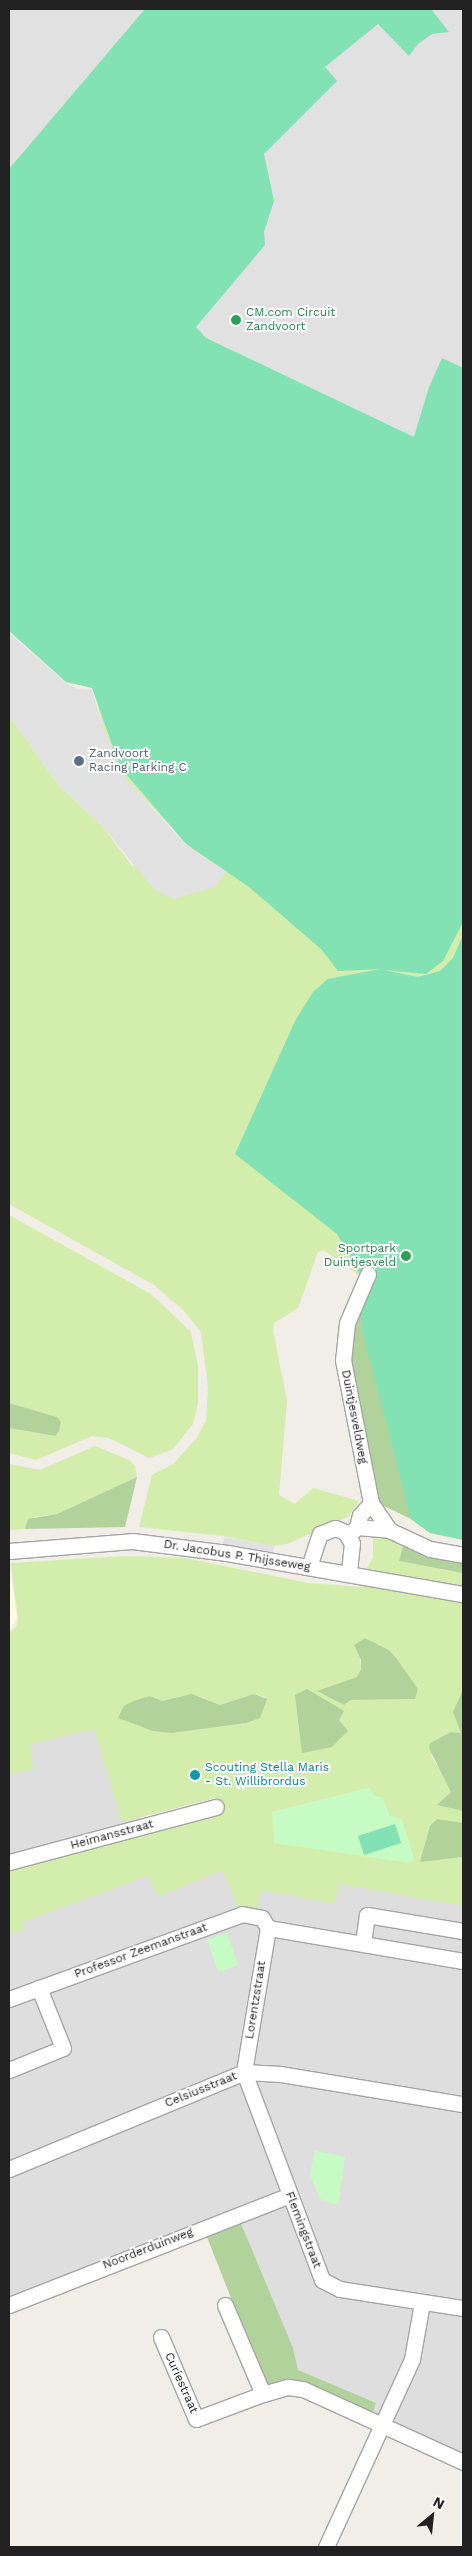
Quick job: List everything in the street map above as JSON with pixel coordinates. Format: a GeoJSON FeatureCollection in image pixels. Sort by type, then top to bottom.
{"type":"FeatureCollection","features":[{"type":"Feature","properties":{"kind":"street","name":"Duintjesveldweg"},"geometry":{"type":"LineString","coordinates":[[368,1274],[347,1323],[343,1360],[371,1503],[389,1530]]}},
{"type":"Feature","properties":{"kind":"street"},"geometry":{"type":"LineString","coordinates":[[350,1574],[353,1531],[360,1515],[371,1503]]}},
{"type":"Feature","properties":{"kind":"street"},"geometry":{"type":"LineString","coordinates":[[309,1567],[320,1534],[335,1528],[353,1531],[389,1530],[430,1549],[463,1555]]}},
{"type":"Feature","properties":{"kind":"street","name":"Dr. Jacobus P. Thijsseweg"},"geometry":{"type":"LineString","coordinates":[[9,1551],[132,1541],[309,1567],[463,1594]]}},
{"type":"Feature","properties":{"kind":"street","name":"Heimansstraat"},"geometry":{"type":"LineString","coordinates":[[9,1862],[216,1808]]}},
{"type":"Feature","properties":{"kind":"street","name":"Professor Zeemanstraat"},"geometry":{"type":"LineString","coordinates":[[9,1999],[242,1914],[262,1918],[268,1928]]}},
{"type":"Feature","properties":{"kind":"street"},"geometry":{"type":"LineString","coordinates":[[363,1943],[367,1915],[463,1931]]}},
{"type":"Feature","properties":{"kind":"street"},"geometry":{"type":"LineString","coordinates":[[268,1928],[463,1961]]}},
{"type":"Feature","properties":{"kind":"street","name":"Lorentzstraat"},"geometry":{"type":"LineString","coordinates":[[244,2072],[268,1928]]}},
{"type":"Feature","properties":{"kind":"street"},"geometry":{"type":"LineString","coordinates":[[9,2070],[63,2048],[39,1988]]}},
{"type":"Feature","properties":{"kind":"street","name":"Celsiusstraat"},"geometry":{"type":"LineString","coordinates":[[9,2169],[244,2072],[281,2074],[463,2104]]}},
{"type":"Feature","properties":{"kind":"street","name":"Flemingstraat"},"geometry":{"type":"LineString","coordinates":[[244,2072],[322,2280],[340,2289],[463,2308]]}},
{"type":"Feature","properties":{"kind":"street","name":"Noorderduinweg"},"geometry":{"type":"LineString","coordinates":[[9,2305],[289,2195]]}},
{"type":"Feature","properties":{"kind":"street"},"geometry":{"type":"LineString","coordinates":[[326,2547],[412,2359],[422,2303]]}},
{"type":"Feature","properties":{"kind":"street"},"geometry":{"type":"LineString","coordinates":[[224,2305],[263,2394]]}},
{"type":"Feature","properties":{"kind":"street","name":"Curiestraat"},"geometry":{"type":"LineString","coordinates":[[161,2337],[196,2419],[263,2394],[288,2387],[303,2390],[381,2427],[463,2462]]}},
{"type":"Feature","properties":{"kind":"shaded area"},"geometry":{"type":"Polygon","coordinates":[[[9,9],[145,9],[9,169],[9,9]]]}},
{"type":"Feature","properties":{"kind":"shaded area"},"geometry":{"type":"Polygon","coordinates":[[[431,9],[463,9],[463,368],[442,358],[429,387],[414,437],[206,338],[196,327],[265,245],[264,232],[274,201],[264,154],[337,81],[325,67],[378,24],[409,56],[418,44],[432,34],[449,32],[431,9]]]}},
{"type":"Feature","properties":{"kind":"shaded area","name":"Zandvoort Racing Parking C"},"geometry":{"type":"Polygon","coordinates":[[[9,633],[66,683],[77,689],[92,690],[104,730],[126,779],[185,844],[227,872],[215,887],[173,899],[154,889],[103,827],[60,787],[9,716],[9,633]]]}},
{"type":"Feature","properties":{"kind":"shaded area"},"geometry":{"type":"Polygon","coordinates":[[[224,1537],[274,1546],[273,1554],[223,1545],[224,1537]]]}},
{"type":"Feature","properties":{"kind":"shaded area"},"geometry":{"type":"Polygon","coordinates":[[[9,1564],[17,1618],[9,1631],[9,1564]]]}},
{"type":"Feature","properties":{"kind":"shaded area"},"geometry":{"type":"Polygon","coordinates":[[[95,1722],[125,1815],[463,1874],[463,2470],[270,2382],[207,2220],[9,2297],[9,1766],[25,1736],[95,1722]]]}},
{"type":"Feature","properties":{"kind":"green space","name":"CM.com Circuit Zandvoort"},"geometry":{"type":"Polygon","coordinates":[[[9,9],[463,9],[463,922],[443,961],[426,974],[384,970],[418,977],[440,971],[453,958],[463,935],[463,1540],[430,1533],[411,1519],[362,1330],[361,1277],[337,1234],[235,1154],[295,1021],[313,992],[328,979],[380,969],[338,971],[322,950],[249,887],[186,844],[120,767],[92,688],[66,682],[9,631],[9,9]]]}},
{"type":"Feature","properties":{"kind":"green space"},"geometry":{"type":"Polygon","coordinates":[[[98,707],[463,724],[463,1221],[361,1277],[324,1250],[318,1252],[298,1308],[274,1323],[273,1331],[287,1401],[279,1495],[295,1504],[313,1488],[359,1501],[348,1517],[287,1544],[274,1546],[223,1536],[139,1527],[152,1475],[173,1464],[196,1439],[206,1421],[208,1387],[201,1332],[184,1311],[154,1285],[9,1204],[9,716],[60,787],[103,827],[132,866],[193,850],[126,779],[104,730],[98,707]]]}},
{"type":"Feature","properties":{"kind":"green space"},"geometry":{"type":"Polygon","coordinates":[[[9,1215],[151,1294],[191,1332],[198,1366],[198,1404],[193,1424],[173,1449],[149,1458],[109,1438],[92,1436],[36,1460],[9,1453],[9,1428],[54,1436],[57,1417],[9,1403],[9,1215]]]}},
{"type":"Feature","properties":{"kind":"green space"},"geometry":{"type":"Polygon","coordinates":[[[385,1265],[430,1533],[411,1519],[382,1505],[375,1497],[346,1360],[350,1323],[385,1265]]]}},
{"type":"Feature","properties":{"kind":"green space"},"geometry":{"type":"Polygon","coordinates":[[[9,1403],[57,1417],[61,1422],[59,1431],[55,1436],[9,1428],[9,1403]]]}},
{"type":"Feature","properties":{"kind":"green space"},"geometry":{"type":"Polygon","coordinates":[[[95,1446],[129,1460],[135,1466],[137,1477],[57,1514],[34,1517],[25,1529],[9,1530],[9,1464],[40,1470],[95,1446]]]}},
{"type":"Feature","properties":{"kind":"green space"},"geometry":{"type":"Polygon","coordinates":[[[137,1477],[125,1527],[25,1529],[28,1519],[57,1514],[137,1477]]]}},
{"type":"Feature","properties":{"kind":"green space"},"geometry":{"type":"Polygon","coordinates":[[[373,1538],[394,1539],[403,1546],[399,1561],[463,1573],[463,1690],[455,1718],[462,1733],[451,1732],[430,1743],[432,1758],[448,1780],[451,1792],[438,1805],[463,1811],[463,1823],[420,1861],[463,1857],[463,1906],[339,1884],[335,1904],[260,1890],[256,1914],[239,1911],[223,1870],[158,1897],[148,1876],[22,1922],[25,1929],[9,1935],[9,1869],[190,1823],[217,1803],[215,1798],[122,1822],[94,1729],[30,1744],[33,1769],[9,1775],[9,1633],[16,1627],[18,1619],[11,1563],[126,1556],[185,1558],[308,1583],[362,1587],[364,1572],[373,1558],[373,1538]],[[365,1638],[359,1652],[361,1669],[357,1677],[318,1691],[344,1705],[351,1700],[415,1699],[418,1689],[397,1659],[389,1650],[365,1638]],[[254,1694],[220,1705],[199,1696],[161,1701],[150,1696],[147,1728],[172,1733],[246,1723],[260,1718],[265,1697],[254,1694]],[[369,1788],[272,1812],[389,1815],[383,1798],[374,1796],[369,1788]]]}},
{"type":"Feature","properties":{"kind":"green space"},"geometry":{"type":"Polygon","coordinates":[[[403,1546],[463,1561],[463,1573],[399,1561],[403,1546]]]}},
{"type":"Feature","properties":{"kind":"green space"},"geometry":{"type":"Polygon","coordinates":[[[365,1638],[389,1650],[397,1659],[418,1689],[415,1699],[351,1700],[344,1705],[317,1691],[357,1677],[361,1669],[361,1660],[354,1645],[365,1638]]]}},
{"type":"Feature","properties":{"kind":"green space"},"geometry":{"type":"Polygon","coordinates":[[[307,1689],[344,1711],[339,1720],[348,1731],[332,1747],[302,1753],[295,1695],[307,1689]]]}},
{"type":"Feature","properties":{"kind":"green space"},"geometry":{"type":"Polygon","coordinates":[[[463,1690],[463,1811],[437,1805],[451,1792],[429,1748],[430,1743],[451,1732],[461,1733],[453,1712],[463,1690]]]}},
{"type":"Feature","properties":{"kind":"green space"},"geometry":{"type":"Polygon","coordinates":[[[192,1694],[220,1705],[254,1694],[267,1699],[260,1718],[246,1723],[172,1733],[153,1731],[118,1718],[124,1706],[134,1701],[150,1696],[162,1701],[192,1694]]]}},
{"type":"Feature","properties":{"kind":"green space"},"geometry":{"type":"Polygon","coordinates":[[[370,1788],[374,1796],[383,1798],[389,1815],[402,1819],[414,1858],[409,1863],[274,1843],[272,1812],[370,1788]]]}},
{"type":"Feature","properties":{"kind":"green space"},"geometry":{"type":"Polygon","coordinates":[[[437,1819],[463,1823],[463,1857],[420,1862],[430,1826],[437,1819]]]}},
{"type":"Feature","properties":{"kind":"green space"},"geometry":{"type":"Polygon","coordinates":[[[395,1824],[401,1843],[364,1855],[358,1836],[395,1824]]]}},
{"type":"Feature","properties":{"kind":"green space"},"geometry":{"type":"Polygon","coordinates":[[[227,1933],[238,1965],[218,1972],[207,1940],[227,1933]]]}},
{"type":"Feature","properties":{"kind":"green space"},"geometry":{"type":"Polygon","coordinates":[[[315,2151],[345,2157],[338,2205],[320,2199],[310,2174],[315,2151]]]}},
{"type":"Feature","properties":{"kind":"green space"},"geometry":{"type":"Polygon","coordinates":[[[239,2219],[293,2348],[298,2370],[376,2403],[372,2415],[265,2384],[205,2232],[239,2219]]]}},
{"type":"Feature","properties":{"kind":"place","name":"CM.com Circuit Zandvoort"},"geometry":{"type":"Point","coordinates":[236,320]}},
{"type":"Feature","properties":{"kind":"place","name":"Zandvoort Racing Parking C"},"geometry":{"type":"Point","coordinates":[79,761]}},
{"type":"Feature","properties":{"kind":"place","name":"Sportpark Duintjesveld"},"geometry":{"type":"Point","coordinates":[406,1256]}},
{"type":"Feature","properties":{"kind":"place","name":"Scouting Stella Maris - St. Willibrordus"},"geometry":{"type":"Point","coordinates":[195,1775]}}]}
